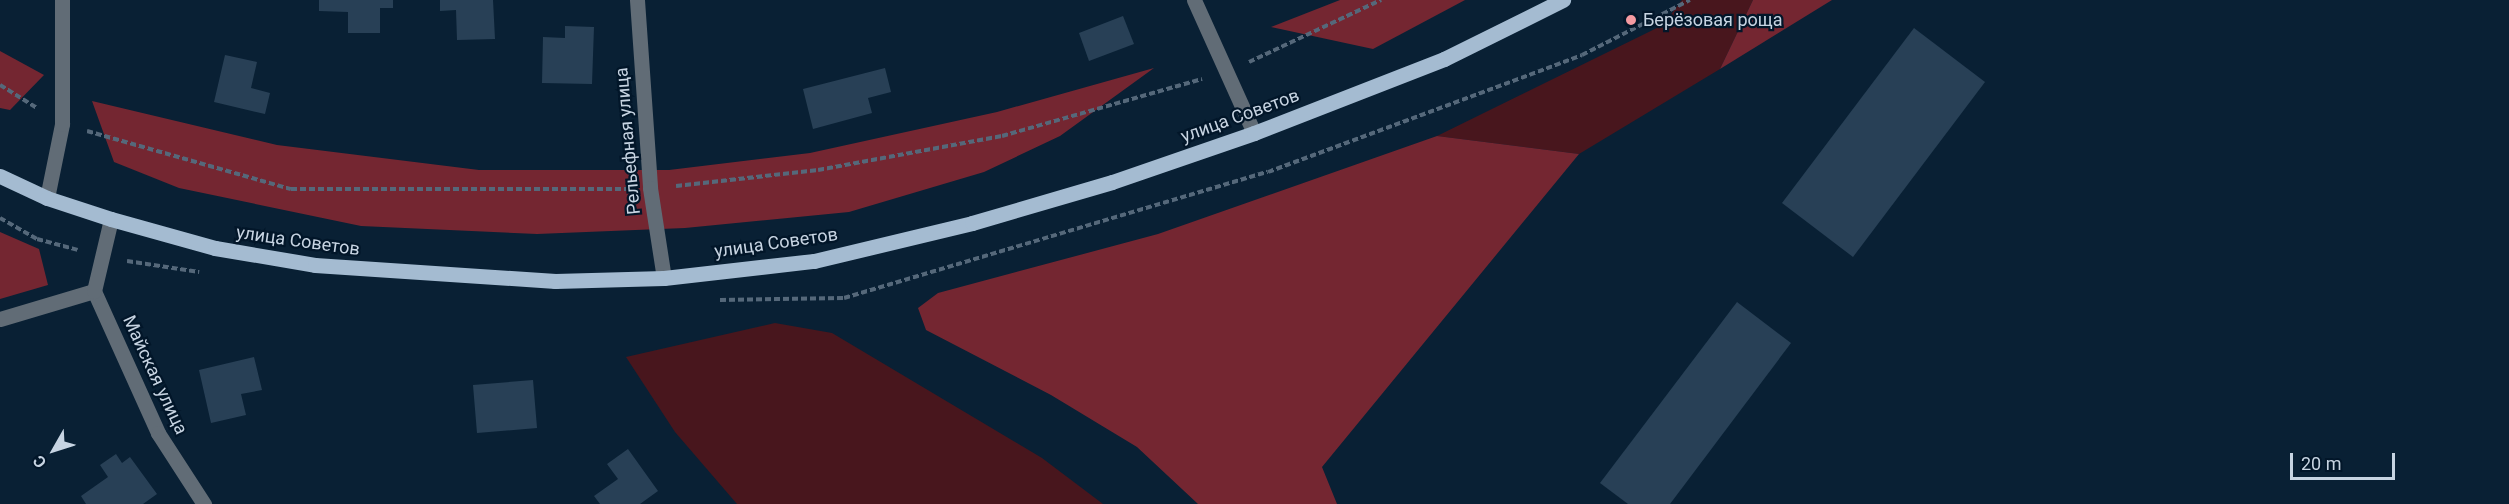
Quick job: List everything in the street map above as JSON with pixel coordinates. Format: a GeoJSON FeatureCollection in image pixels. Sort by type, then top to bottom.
{"type":"FeatureCollection","features":[{"type":"Feature","properties":{"kind":"main road","name":"улица Советов"},"geometry":{"type":"LineString","coordinates":[[0,176],[47,198],[111,219],[215,248],[315,266],[555,281],[664,278],[814,261],[972,223],[1112,182],[1254,133],[1444,59],[1563,0]]}},
{"type":"Feature","properties":{"kind":"street"},"geometry":{"type":"LineString","coordinates":[[47,198],[62,124],[62,0]]}},
{"type":"Feature","properties":{"kind":"street","name":"Рельефная улица"},"geometry":{"type":"LineString","coordinates":[[637,0],[650,188],[664,278]]}},
{"type":"Feature","properties":{"kind":"street"},"geometry":{"type":"LineString","coordinates":[[1194,0],[1254,133]]}},
{"type":"Feature","properties":{"kind":"street"},"geometry":{"type":"LineString","coordinates":[[0,319],[94,291],[111,219]]}},
{"type":"Feature","properties":{"kind":"street","name":"Майская улица"},"geometry":{"type":"LineString","coordinates":[[94,291],[158,433],[204,504]]}},
{"type":"Feature","properties":{"kind":"path"},"geometry":{"type":"LineString","coordinates":[[0,85],[62,124],[291,189],[650,188],[818,170],[1002,136],[1227,72],[1381,0]]}},
{"type":"Feature","properties":{"kind":"path"},"geometry":{"type":"LineString","coordinates":[[844,297],[1268,172],[1582,55],[1690,0]]}},
{"type":"Feature","properties":{"kind":"shaded area"},"geometry":{"type":"Polygon","coordinates":[[[1340,0],[1465,0],[1373,49],[1271,27],[1340,0]]]}},
{"type":"Feature","properties":{"kind":"shaded area"},"geometry":{"type":"Polygon","coordinates":[[[1682,0],[1753,0],[1720,69],[1579,154],[1437,136],[1663,25],[1682,0]]]}},
{"type":"Feature","properties":{"kind":"shaded area"},"geometry":{"type":"Polygon","coordinates":[[[1753,0],[1832,0],[1720,69],[1753,0]]]}},
{"type":"Feature","properties":{"kind":"shaded area"},"geometry":{"type":"Polygon","coordinates":[[[0,51],[44,75],[10,110],[0,108],[0,51]]]}},
{"type":"Feature","properties":{"kind":"shaded area"},"geometry":{"type":"Polygon","coordinates":[[[1154,68],[1060,136],[984,172],[849,212],[685,228],[537,234],[361,226],[179,188],[114,162],[92,101],[277,145],[479,170],[669,170],[810,153],[997,112],[1154,68]]]}},
{"type":"Feature","properties":{"kind":"shaded area"},"geometry":{"type":"Polygon","coordinates":[[[1437,136],[1579,154],[1322,467],[1337,504],[1198,504],[1137,447],[1051,395],[926,330],[918,308],[938,293],[1158,234],[1437,136]]]}},
{"type":"Feature","properties":{"kind":"shaded area"},"geometry":{"type":"Polygon","coordinates":[[[0,232],[39,249],[48,285],[0,299],[0,232]]]}},
{"type":"Feature","properties":{"kind":"shaded area"},"geometry":{"type":"Polygon","coordinates":[[[775,323],[832,333],[1042,458],[1103,504],[737,504],[675,432],[626,357],[775,323]]]}},
{"type":"Feature","properties":{"kind":"building"},"geometry":{"type":"Polygon","coordinates":[[[319,0],[393,0],[393,8],[380,8],[380,33],[348,33],[348,12],[319,11],[319,0]]]}},
{"type":"Feature","properties":{"kind":"building"},"geometry":{"type":"Polygon","coordinates":[[[440,0],[493,0],[495,39],[457,40],[456,10],[440,11],[440,0]]]}},
{"type":"Feature","properties":{"kind":"building"},"geometry":{"type":"Polygon","coordinates":[[[1123,16],[1134,44],[1089,61],[1079,33],[1123,16]]]}},
{"type":"Feature","properties":{"kind":"building"},"geometry":{"type":"Polygon","coordinates":[[[565,26],[594,27],[592,84],[542,83],[543,37],[565,38],[565,26]]]}},
{"type":"Feature","properties":{"kind":"building"},"geometry":{"type":"Polygon","coordinates":[[[1914,28],[1985,82],[1853,257],[1782,203],[1914,28]]]}},
{"type":"Feature","properties":{"kind":"building"},"geometry":{"type":"Polygon","coordinates":[[[225,55],[257,62],[251,88],[270,93],[265,114],[214,102],[225,55]]]}},
{"type":"Feature","properties":{"kind":"building"},"geometry":{"type":"Polygon","coordinates":[[[885,68],[891,92],[868,98],[872,113],[813,129],[803,89],[885,68]]]}},
{"type":"Feature","properties":{"kind":"building"},"geometry":{"type":"Polygon","coordinates":[[[1737,302],[1791,343],[1670,504],[1628,504],[1600,483],[1737,302]]]}},
{"type":"Feature","properties":{"kind":"building"},"geometry":{"type":"Polygon","coordinates":[[[254,357],[262,390],[241,394],[246,415],[211,423],[199,370],[254,357]]]}},
{"type":"Feature","properties":{"kind":"building"},"geometry":{"type":"Polygon","coordinates":[[[533,380],[537,428],[477,433],[473,385],[533,380]]]}},
{"type":"Feature","properties":{"kind":"building"},"geometry":{"type":"Polygon","coordinates":[[[628,449],[658,491],[640,504],[600,504],[594,496],[618,479],[607,464],[628,449]]]}},
{"type":"Feature","properties":{"kind":"building"},"geometry":{"type":"Polygon","coordinates":[[[116,454],[122,463],[130,457],[157,494],[143,504],[86,504],[81,496],[108,477],[100,465],[116,454]]]}},
{"type":"Feature","properties":{"kind":"place","name":"Берёзовая роща"},"geometry":{"type":"Point","coordinates":[1631,20]}}]}
